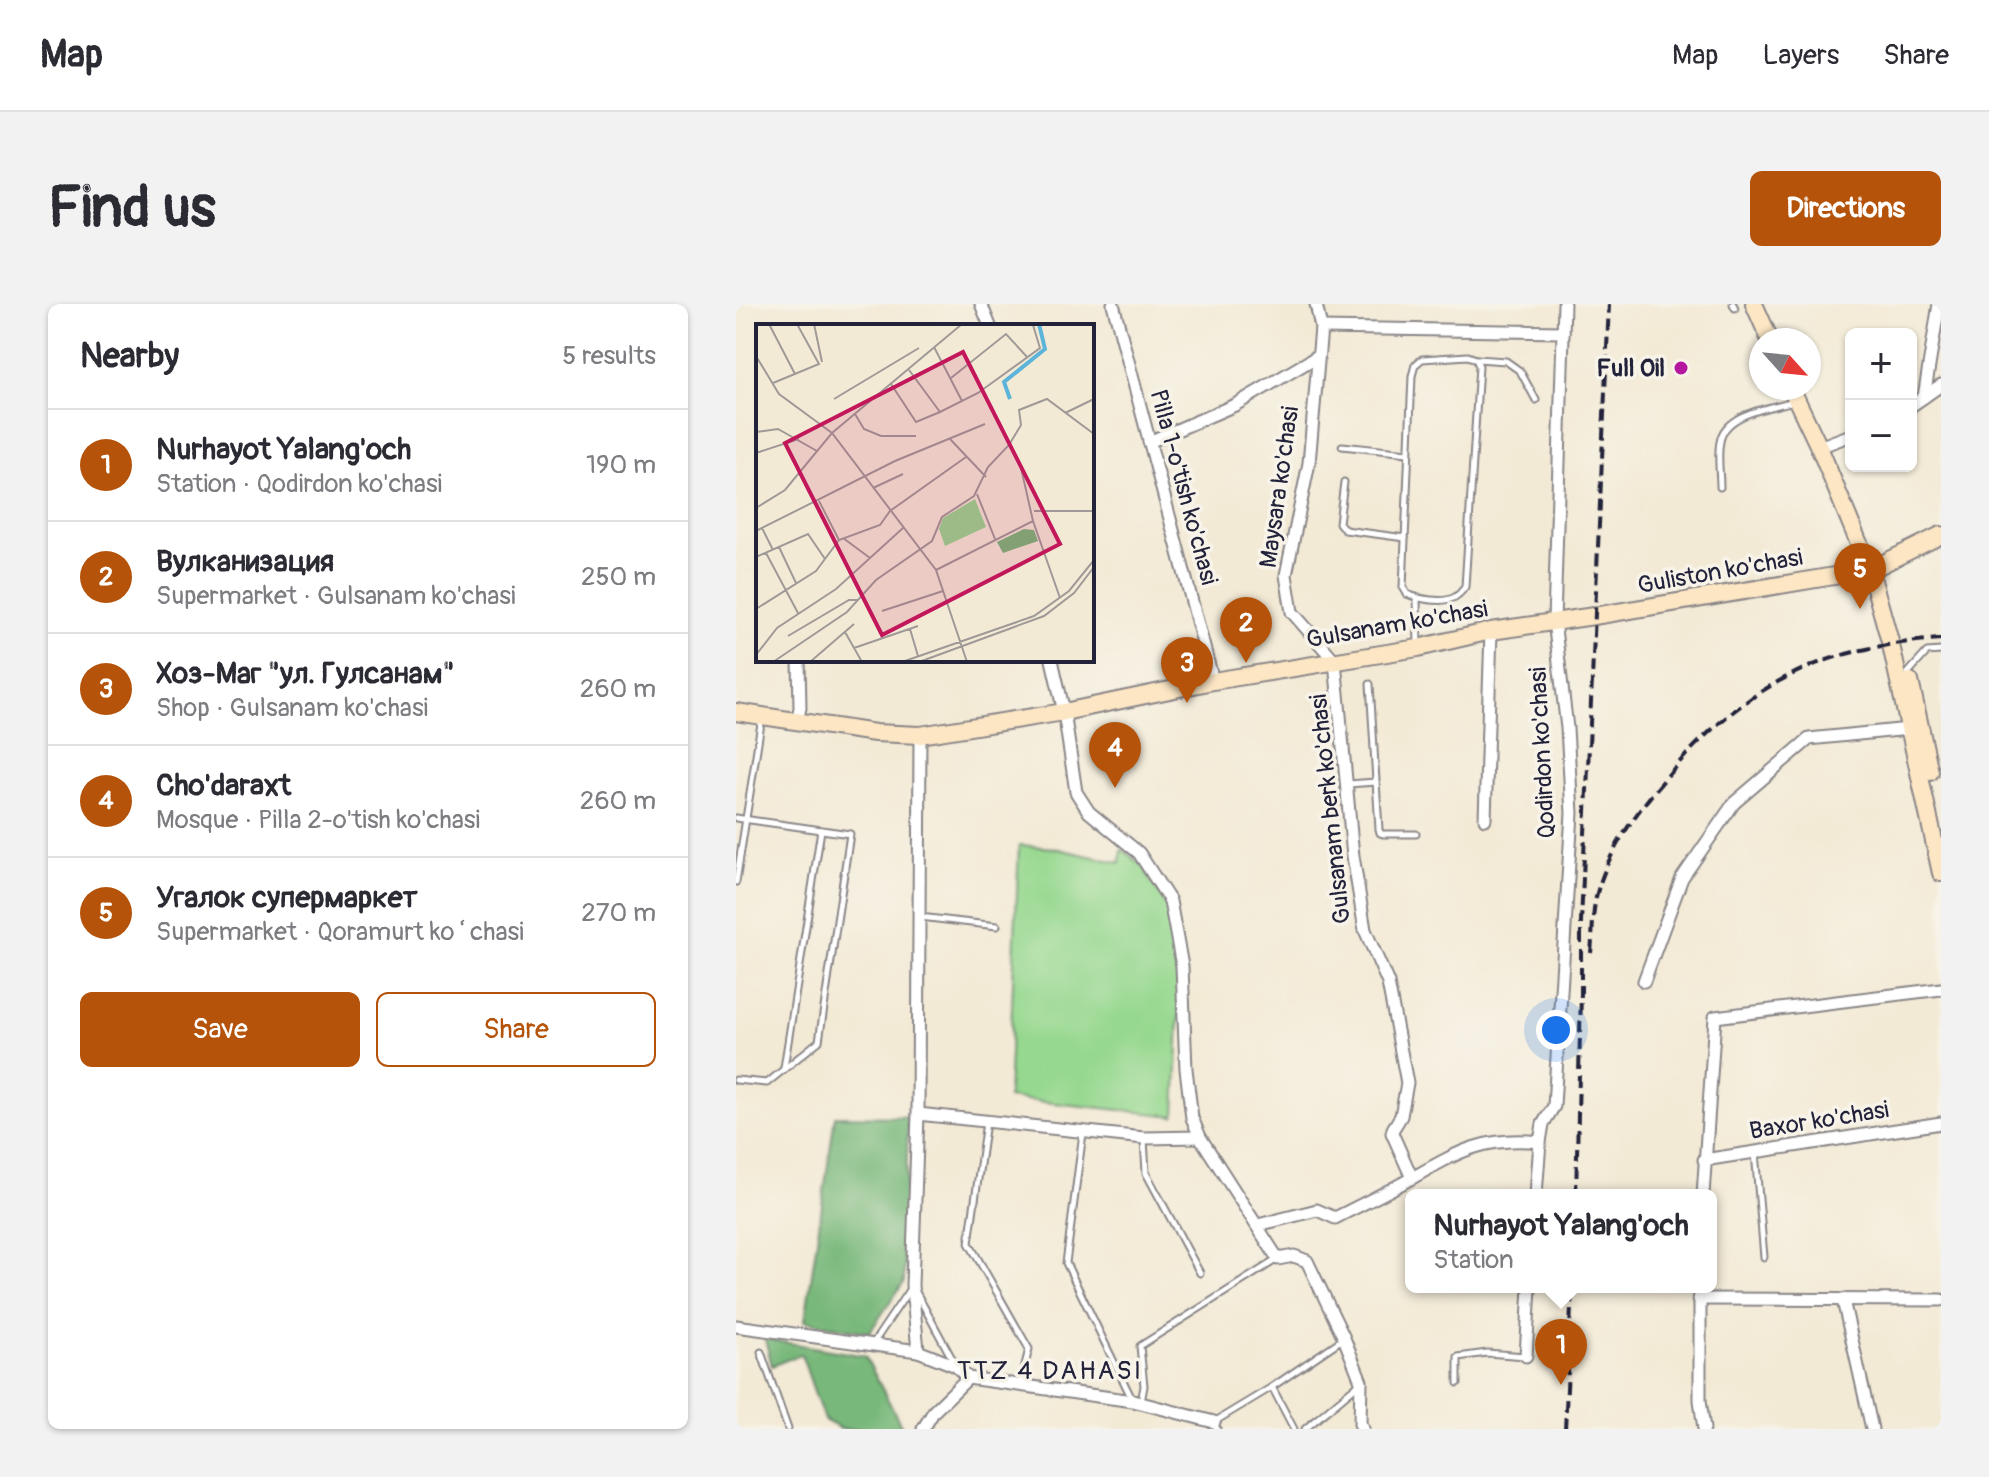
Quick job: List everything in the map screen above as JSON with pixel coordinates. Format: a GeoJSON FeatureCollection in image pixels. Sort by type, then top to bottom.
{"type":"FeatureCollection","features":[{"type":"Feature","properties":{"kind":"main road"},"geometry":{"type":"LineString","coordinates":[[1754,304],[1765,328]]}},
{"type":"Feature","properties":{"kind":"main road"},"geometry":{"type":"LineString","coordinates":[[1763,304],[1774,328]]}},
{"type":"Feature","properties":{"kind":"main road"},"geometry":{"type":"LineString","coordinates":[[1800,400],[1875,568],[1908,673],[1941,827]]}},
{"type":"Feature","properties":{"kind":"main road","name":"Guliston ko'chasi"},"geometry":{"type":"LineString","coordinates":[[1594,616],[1875,568],[1941,535]]}},
{"type":"Feature","properties":{"kind":"main road"},"geometry":{"type":"LineString","coordinates":[[1875,568],[1941,873]]}},
{"type":"Feature","properties":{"kind":"main road","name":"Gulsanam ko'chasi"},"geometry":{"type":"LineString","coordinates":[[737,711],[875,733],[920,735],[1064,712],[1213,681],[1418,648],[1491,631],[1594,616]]}},
{"type":"Feature","properties":{"kind":"street"},"geometry":{"type":"LineString","coordinates":[[981,304],[989,324]]}},
{"type":"Feature","properties":{"kind":"street","name":"Pilla 1-o'tish ko'chasi"},"geometry":{"type":"LineString","coordinates":[[1113,304],[1213,681]]}},
{"type":"Feature","properties":{"kind":"street","name":"Maysara ko'chasi"},"geometry":{"type":"LineString","coordinates":[[1316,304],[1321,328],[1309,463],[1286,575],[1292,612],[1335,661]]}},
{"type":"Feature","properties":{"kind":"street","name":"Qodirdon ko'chasi"},"geometry":{"type":"LineString","coordinates":[[1536,1189],[1543,1124],[1554,1106],[1572,813],[1567,728],[1554,621],[1564,304]]}},
{"type":"Feature","properties":{"kind":"street"},"geometry":{"type":"LineString","coordinates":[[1924,397],[1939,304]]}},
{"type":"Feature","properties":{"kind":"street"},"geometry":{"type":"LineString","coordinates":[[1321,328],[1563,332]]}},
{"type":"Feature","properties":{"kind":"street"},"geometry":{"type":"LineString","coordinates":[[1149,442],[1235,405],[1318,356]]}},
{"type":"Feature","properties":{"kind":"street"},"geometry":{"type":"LineString","coordinates":[[1917,402],[1941,385]]}},
{"type":"Feature","properties":{"kind":"street"},"geometry":{"type":"LineString","coordinates":[[1823,446],[1845,437]]}},
{"type":"Feature","properties":{"kind":"street"},"geometry":{"type":"LineString","coordinates":[[1485,819],[1491,631]]}},
{"type":"Feature","properties":{"kind":"street","name":"Gulsanam berk ko'chasi"},"geometry":{"type":"LineString","coordinates":[[1335,661],[1353,856],[1365,930],[1388,983],[1405,1064],[1405,1100],[1392,1133],[1412,1178]]}},
{"type":"Feature","properties":{"kind":"street"},"geometry":{"type":"LineString","coordinates":[[797,721],[800,708],[799,662]]}},
{"type":"Feature","properties":{"kind":"street"},"geometry":{"type":"LineString","coordinates":[[1052,662],[1064,712],[1076,792],[1089,812],[1139,853],[1170,901],[1182,966],[1186,1069],[1192,1118],[1200,1137],[1278,1259],[1294,1256],[1307,1261],[1361,1381],[1360,1424],[1363,1429]]}},
{"type":"Feature","properties":{"kind":"street"},"geometry":{"type":"LineString","coordinates":[[1644,981],[1682,878],[1734,803],[1809,739],[1909,729]]}},
{"type":"Feature","properties":{"kind":"street"},"geometry":{"type":"LineString","coordinates":[[918,1351],[912,1285],[918,1114],[920,735]]}},
{"type":"Feature","properties":{"kind":"street"},"geometry":{"type":"LineString","coordinates":[[1703,1189],[1715,1017],[1941,989]]}},
{"type":"Feature","properties":{"kind":"street"},"geometry":{"type":"LineString","coordinates":[[918,1114],[1144,1138],[1200,1137]]}},
{"type":"Feature","properties":{"kind":"street","name":"Baxor ko'chasi"},"geometry":{"type":"LineString","coordinates":[[1704,1160],[1941,1123]]}},
{"type":"Feature","properties":{"kind":"street"},"geometry":{"type":"LineString","coordinates":[[1258,1225],[1317,1210],[1335,1218],[1460,1151],[1510,1140],[1540,1142]]}},
{"type":"Feature","properties":{"kind":"street"},"geometry":{"type":"LineString","coordinates":[[1526,1356],[1530,1293]]}},
{"type":"Feature","properties":{"kind":"street"},"geometry":{"type":"LineString","coordinates":[[1704,1429],[1700,1400],[1700,1293],[1843,1300],[1941,1300]]}},
{"type":"Feature","properties":{"kind":"street"},"geometry":{"type":"LineString","coordinates":[[1843,1300],[1872,1429]]}},
{"type":"Feature","properties":{"kind":"street"},"geometry":{"type":"LineString","coordinates":[[736,1326],[918,1351],[956,1366],[968,1378],[1137,1402],[1216,1425]]}},
{"type":"Feature","properties":{"kind":"street"},"geometry":{"type":"LineString","coordinates":[[923,1429],[934,1411],[968,1378]]}},
{"type":"Feature","properties":{"kind":"lane"},"geometry":{"type":"LineString","coordinates":[[1476,359],[1479,366],[1465,587],[1458,596],[1448,599],[1417,598],[1407,594],[1403,587],[1412,376],[1415,365],[1422,359],[1468,356],[1506,361],[1520,371],[1536,400]]}},
{"type":"Feature","properties":{"kind":"lane"},"geometry":{"type":"LineString","coordinates":[[1720,487],[1720,441],[1726,427],[1735,419],[1778,400]]}},
{"type":"Feature","properties":{"kind":"lane"},"geometry":{"type":"LineString","coordinates":[[1342,446],[1408,453]]}},
{"type":"Feature","properties":{"kind":"lane"},"geometry":{"type":"LineString","coordinates":[[1344,482],[1339,523],[1345,530],[1405,538]]}},
{"type":"Feature","properties":{"kind":"lane"},"geometry":{"type":"LineString","coordinates":[[1417,598],[1418,648]]}},
{"type":"Feature","properties":{"kind":"lane"},"geometry":{"type":"LineString","coordinates":[[1908,673],[1927,652],[1941,651]]}},
{"type":"Feature","properties":{"kind":"lane"},"geometry":{"type":"LineString","coordinates":[[1370,684],[1380,833],[1416,834]]}},
{"type":"Feature","properties":{"kind":"lane"},"geometry":{"type":"LineString","coordinates":[[736,882],[763,716]]}},
{"type":"Feature","properties":{"kind":"lane"},"geometry":{"type":"LineString","coordinates":[[1347,784],[1376,782]]}},
{"type":"Feature","properties":{"kind":"lane"},"geometry":{"type":"LineString","coordinates":[[736,818],[850,834],[819,1041],[767,1083],[736,1080]]}},
{"type":"Feature","properties":{"kind":"lane"},"geometry":{"type":"LineString","coordinates":[[784,1068],[821,830]]}},
{"type":"Feature","properties":{"kind":"lane"},"geometry":{"type":"LineString","coordinates":[[919,917],[997,926]]}},
{"type":"Feature","properties":{"kind":"lane"},"geometry":{"type":"LineString","coordinates":[[986,1121],[969,1243],[1029,1349],[1020,1385]]}},
{"type":"Feature","properties":{"kind":"lane"},"geometry":{"type":"LineString","coordinates":[[1083,1132],[1066,1263],[1137,1402]]}},
{"type":"Feature","properties":{"kind":"lane"},"geometry":{"type":"LineString","coordinates":[[1144,1138],[1146,1173],[1200,1273]]}},
{"type":"Feature","properties":{"kind":"lane"},"geometry":{"type":"LineString","coordinates":[[1755,1152],[1764,1257]]}},
{"type":"Feature","properties":{"kind":"lane"},"geometry":{"type":"LineString","coordinates":[[1137,1402],[1144,1386],[1140,1346],[1278,1259]]}},
{"type":"Feature","properties":{"kind":"lane"},"geometry":{"type":"LineString","coordinates":[[871,1346],[912,1285],[956,1366]]}},
{"type":"Feature","properties":{"kind":"lane"},"geometry":{"type":"LineString","coordinates":[[1216,1425],[1344,1338]]}},
{"type":"Feature","properties":{"kind":"lane"},"geometry":{"type":"LineString","coordinates":[[761,1352],[788,1429]]}},
{"type":"Feature","properties":{"kind":"lane"},"geometry":{"type":"LineString","coordinates":[[1458,1383],[1458,1357],[1487,1353],[1526,1356]]}},
{"type":"Feature","properties":{"kind":"lane"},"geometry":{"type":"LineString","coordinates":[[1305,1429],[1361,1381]]}},
{"type":"Feature","properties":{"kind":"lane"},"geometry":{"type":"LineString","coordinates":[[1272,1387],[1294,1429]]}},
{"type":"Feature","properties":{"kind":"green space"},"geometry":{"type":"Polygon","coordinates":[[[1019,845],[1054,848],[1120,863],[1122,849],[1144,867],[1166,904],[1180,993],[1175,1116],[1008,1098],[1019,845]]]}},
{"type":"Feature","properties":{"kind":"green space"},"geometry":{"type":"Polygon","coordinates":[[[835,1116],[908,1117],[904,1282],[869,1333],[805,1321],[835,1116]]]}},
{"type":"Feature","properties":{"kind":"green space"},"geometry":{"type":"Polygon","coordinates":[[[765,1339],[865,1356],[902,1429],[841,1429],[824,1420],[801,1354],[772,1366],[765,1339]]]}},
{"type":"Feature","properties":{"kind":"railway"},"geometry":{"type":"LineString","coordinates":[[1576,1189],[1581,922],[1609,304]]}},
{"type":"Feature","properties":{"kind":"railway"},"geometry":{"type":"LineString","coordinates":[[1591,953],[1597,893],[1614,850],[1658,787],[1718,724],[1749,700],[1817,664],[1854,652],[1941,639]]}},
{"type":"Feature","properties":{"kind":"railway"},"geometry":{"type":"LineString","coordinates":[[1565,1429],[1572,1293]]}},
{"type":"Feature","properties":{"kind":"place","name":"Full Oil"},"geometry":{"type":"Point","coordinates":[1681,368]}},
{"type":"Feature","properties":{"kind":"place","name":"Угалок супермаркет"},"geometry":{"type":"Point","coordinates":[1860,609]}},
{"type":"Feature","properties":{"kind":"place","name":"Вулканизация"},"geometry":{"type":"Point","coordinates":[1246,663]}},
{"type":"Feature","properties":{"kind":"place","name":"Хоз-Маг \"ул. Гулсанам\""},"geometry":{"type":"Point","coordinates":[1187,703]}},
{"type":"Feature","properties":{"kind":"place","name":"Cho'daraxt"},"geometry":{"type":"Point","coordinates":[1115,788]}},
{"type":"Feature","properties":{"kind":"place","name":"Nurhayot Yalang'och"},"geometry":{"type":"Point","coordinates":[1561,1385]}},
{"type":"Feature","properties":{"kind":"district","name":"TTZ 4 DAHASI"},"geometry":{"type":"Point","coordinates":[1050,1370]}}]}
